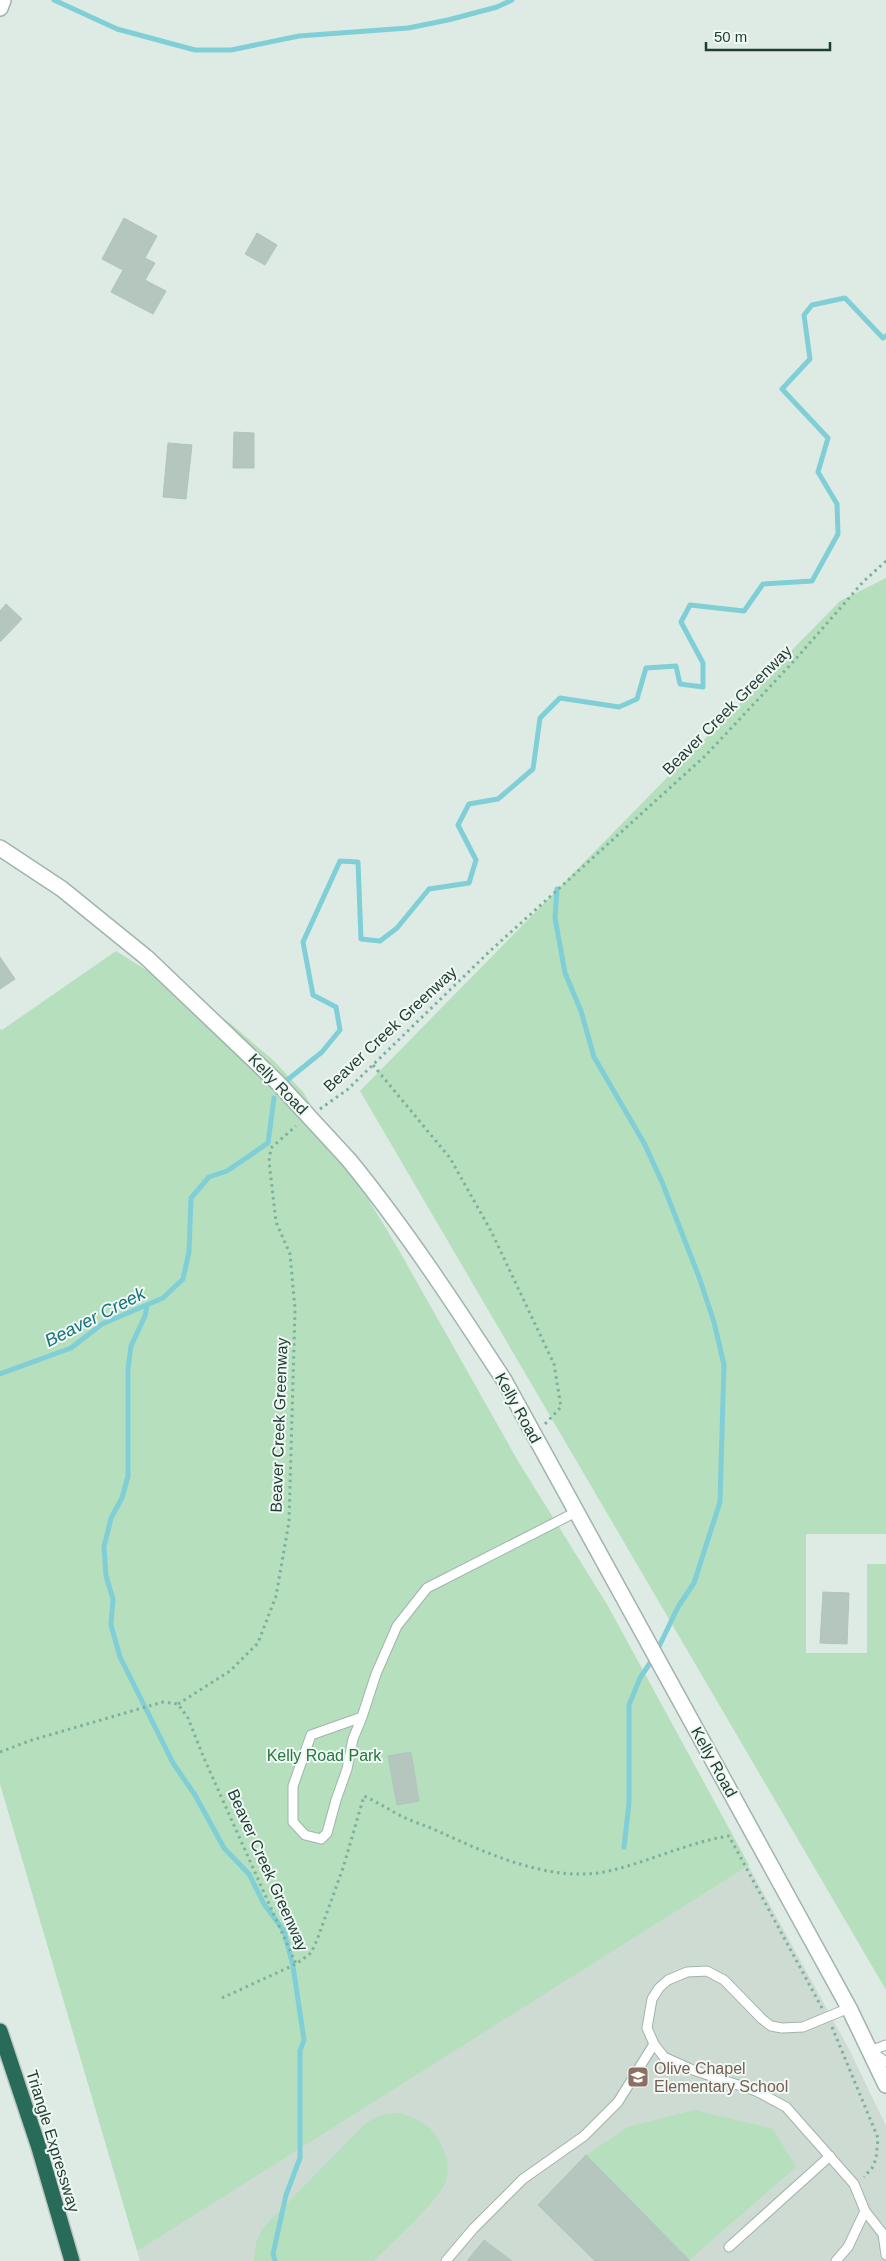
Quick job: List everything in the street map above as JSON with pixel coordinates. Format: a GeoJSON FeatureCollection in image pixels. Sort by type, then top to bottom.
{"type":"FeatureCollection","features":[{"type":"Feature","properties":{"kind":"highway","name":"Triangle Expressway"},"geometry":{"type":"LineString","coordinates":[[0,2031],[39,2148],[72,2261]]}},
{"type":"Feature","properties":{"kind":"street"},"geometry":{"type":"LineString","coordinates":[[0,8],[4,0]]}},
{"type":"Feature","properties":{"kind":"street","name":"Kelly Road"},"geometry":{"type":"LineString","coordinates":[[0,848],[62,889],[147,958],[278,1083],[350,1160],[388,1208],[440,1282],[504,1380],[849,2008],[886,2084]]}},
{"type":"Feature","properties":{"kind":"lane"},"geometry":{"type":"LineString","coordinates":[[362,1717],[311,1735],[293,1786],[293,1822],[305,1835],[321,1839],[327,1833],[347,1769],[353,1739],[362,1717],[376,1674],[397,1626],[427,1588],[576,1512]]}},
{"type":"Feature","properties":{"kind":"lane"},"geometry":{"type":"LineString","coordinates":[[849,2008],[803,2027],[793,2029],[777,2027],[762,2020],[724,1980],[707,1971],[687,1972],[668,1980],[659,1988],[652,1999],[647,2028],[654,2044],[664,2057],[692,2070],[756,2091],[786,2107],[854,2184],[865,2211],[882,2234],[886,2255]]}},
{"type":"Feature","properties":{"kind":"lane"},"geometry":{"type":"LineString","coordinates":[[446,2261],[523,2178],[584,2136],[618,2102],[654,2044]]}},
{"type":"Feature","properties":{"kind":"lane"},"geometry":{"type":"LineString","coordinates":[[870,2051],[886,2045]]}},
{"type":"Feature","properties":{"kind":"lane"},"geometry":{"type":"LineString","coordinates":[[870,2051],[886,2062]]}},
{"type":"Feature","properties":{"kind":"lane"},"geometry":{"type":"LineString","coordinates":[[729,2247],[830,2156]]}},
{"type":"Feature","properties":{"kind":"lane"},"geometry":{"type":"LineString","coordinates":[[836,2261],[848,2248],[865,2211]]}},
{"type":"Feature","properties":{"kind":"path","name":"Beaver Creek Greenway"},"geometry":{"type":"LineString","coordinates":[[316,1112],[347,1090],[490,951],[705,756],[794,661],[863,582],[886,560]]}},
{"type":"Feature","properties":{"kind":"path"},"geometry":{"type":"LineString","coordinates":[[373,1065],[450,1158],[491,1231],[554,1364],[561,1407],[534,1436]]}},
{"type":"Feature","properties":{"kind":"path","name":"Beaver Creek Greenway"},"geometry":{"type":"LineString","coordinates":[[0,1752],[32,1740],[163,1702],[178,1704],[230,1672],[258,1643],[276,1596],[288,1522],[295,1309],[290,1254],[276,1222],[269,1161],[271,1148],[300,1123]]}},
{"type":"Feature","properties":{"kind":"path","name":"Beaver Creek Greenway"},"geometry":{"type":"LineString","coordinates":[[178,1704],[188,1718],[203,1756],[296,1964],[311,1953],[317,1940],[343,1868],[364,1796],[382,1804],[401,1816],[464,1844],[565,1875],[605,1872],[703,1840],[729,1836],[818,1999]]}},
{"type":"Feature","properties":{"kind":"path"},"geometry":{"type":"LineString","coordinates":[[222,1998],[296,1964]]}},
{"type":"Feature","properties":{"kind":"path"},"geometry":{"type":"LineString","coordinates":[[835,2034],[878,2138],[876,2159],[866,2175]]}},
{"type":"Feature","properties":{"kind":"shaded area","name":"Olive Chapel Elementary School"},"geometry":{"type":"Polygon","coordinates":[[[748,1865],[850,2051],[886,2126],[886,2261],[140,2261],[137,2251],[157,2237],[748,1865]]]}},
{"type":"Feature","properties":{"kind":"green space"},"geometry":{"type":"Polygon","coordinates":[[[886,578],[886,1534],[806,1534],[806,1653],[867,1653],[867,1564],[886,1564],[886,1990],[360,1091],[840,601],[886,578]]]}},
{"type":"Feature","properties":{"kind":"green space","name":"Kelly Road Park"},"geometry":{"type":"Polygon","coordinates":[[[116,951],[230,1023],[274,1061],[303,1092],[396,1245],[518,1461],[608,1606],[749,1865],[137,2251],[0,1784],[0,1029],[2,1030],[116,951]]]}},
{"type":"Feature","properties":{"kind":"green space"},"geometry":{"type":"Polygon","coordinates":[[[694,2110],[773,2129],[796,2167],[689,2260],[586,2155],[628,2127],[694,2110]]]}},
{"type":"Feature","properties":{"kind":"green space"},"geometry":{"type":"Polygon","coordinates":[[[399,2113],[418,2120],[433,2132],[441,2144],[447,2162],[446,2181],[441,2190],[413,2222],[374,2261],[254,2261],[256,2243],[262,2229],[366,2123],[381,2115],[399,2113]]]}},
{"type":"Feature","properties":{"kind":"building"},"geometry":{"type":"Polygon","coordinates":[[[124,218],[157,236],[145,258],[155,263],[145,280],[166,291],[153,314],[111,292],[123,270],[102,259],[124,218]]]}},
{"type":"Feature","properties":{"kind":"building"},"geometry":{"type":"Polygon","coordinates":[[[257,233],[277,245],[265,265],[245,254],[257,233]]]}},
{"type":"Feature","properties":{"kind":"building"},"geometry":{"type":"Polygon","coordinates":[[[234,432],[254,433],[254,468],[233,468],[234,432]]]}},
{"type":"Feature","properties":{"kind":"building"},"geometry":{"type":"Polygon","coordinates":[[[168,443],[192,445],[186,499],[163,497],[168,443]]]}},
{"type":"Feature","properties":{"kind":"building"},"geometry":{"type":"Polygon","coordinates":[[[6,604],[22,619],[0,642],[0,611],[6,604]]]}},
{"type":"Feature","properties":{"kind":"building"},"geometry":{"type":"Polygon","coordinates":[[[0,957],[15,979],[0,989],[0,957]]]}},
{"type":"Feature","properties":{"kind":"building"},"geometry":{"type":"Polygon","coordinates":[[[823,1592],[849,1593],[847,1644],[820,1643],[823,1592]]]}},
{"type":"Feature","properties":{"kind":"building"},"geometry":{"type":"Polygon","coordinates":[[[411,1752],[419,1801],[397,1805],[388,1756],[411,1752]]]}},
{"type":"Feature","properties":{"kind":"building"},"geometry":{"type":"Polygon","coordinates":[[[586,2155],[690,2261],[595,2261],[538,2205],[586,2155]]]}},
{"type":"Feature","properties":{"kind":"building"},"geometry":{"type":"Polygon","coordinates":[[[484,2240],[512,2261],[467,2261],[484,2240]]]}},
{"type":"Feature","properties":{"kind":"waterway"},"geometry":{"type":"LineString","coordinates":[[54,0],[117,29],[195,50],[231,50],[299,36],[408,28],[497,7],[512,0]]}},
{"type":"Feature","properties":{"kind":"waterway","name":"Beaver Creek"},"geometry":{"type":"LineString","coordinates":[[281,1085],[322,1052],[340,1030],[336,1007],[313,995],[303,942],[340,861],[358,862],[361,939],[380,941],[397,928],[429,889],[469,883],[476,860],[458,825],[469,804],[498,799],[533,769],[540,718],[560,698],[619,707],[637,699],[646,668],[676,666],[680,684],[703,687],[703,663],[681,622],[690,605],[744,611],[763,584],[812,581],[838,534],[837,504],[818,472],[828,438],[782,389],[810,359],[804,315],[812,305],[845,298],[883,338],[886,336]]}},
{"type":"Feature","properties":{"kind":"waterway"},"geometry":{"type":"LineString","coordinates":[[557,889],[555,918],[565,973],[581,1011],[594,1057],[644,1143],[662,1182],[699,1277],[714,1322],[724,1365],[720,1502],[694,1583],[678,1607],[654,1657],[640,1678],[629,1705],[629,1803],[624,1847]]}},
{"type":"Feature","properties":{"kind":"waterway","name":"Beaver Creek"},"geometry":{"type":"LineString","coordinates":[[0,1374],[71,1348],[102,1324],[163,1298],[183,1279],[189,1252],[191,1198],[209,1177],[227,1171],[268,1143],[274,1098]]}},
{"type":"Feature","properties":{"kind":"waterway"},"geometry":{"type":"LineString","coordinates":[[147,1306],[145,1316],[131,1346],[128,1369],[128,1476],[122,1498],[111,1518],[104,1547],[106,1576],[113,1599],[111,1625],[120,1657],[173,1763],[195,1795],[224,1848],[249,1874],[264,1904],[284,1931],[293,1966],[304,2040],[300,2051],[300,2158],[286,2195],[273,2254],[275,2261]]}},
{"type":"Feature","properties":{"kind":"place","name":"Olive Chapel Elementary School"},"geometry":{"type":"Point","coordinates":[638,2077]}}]}
